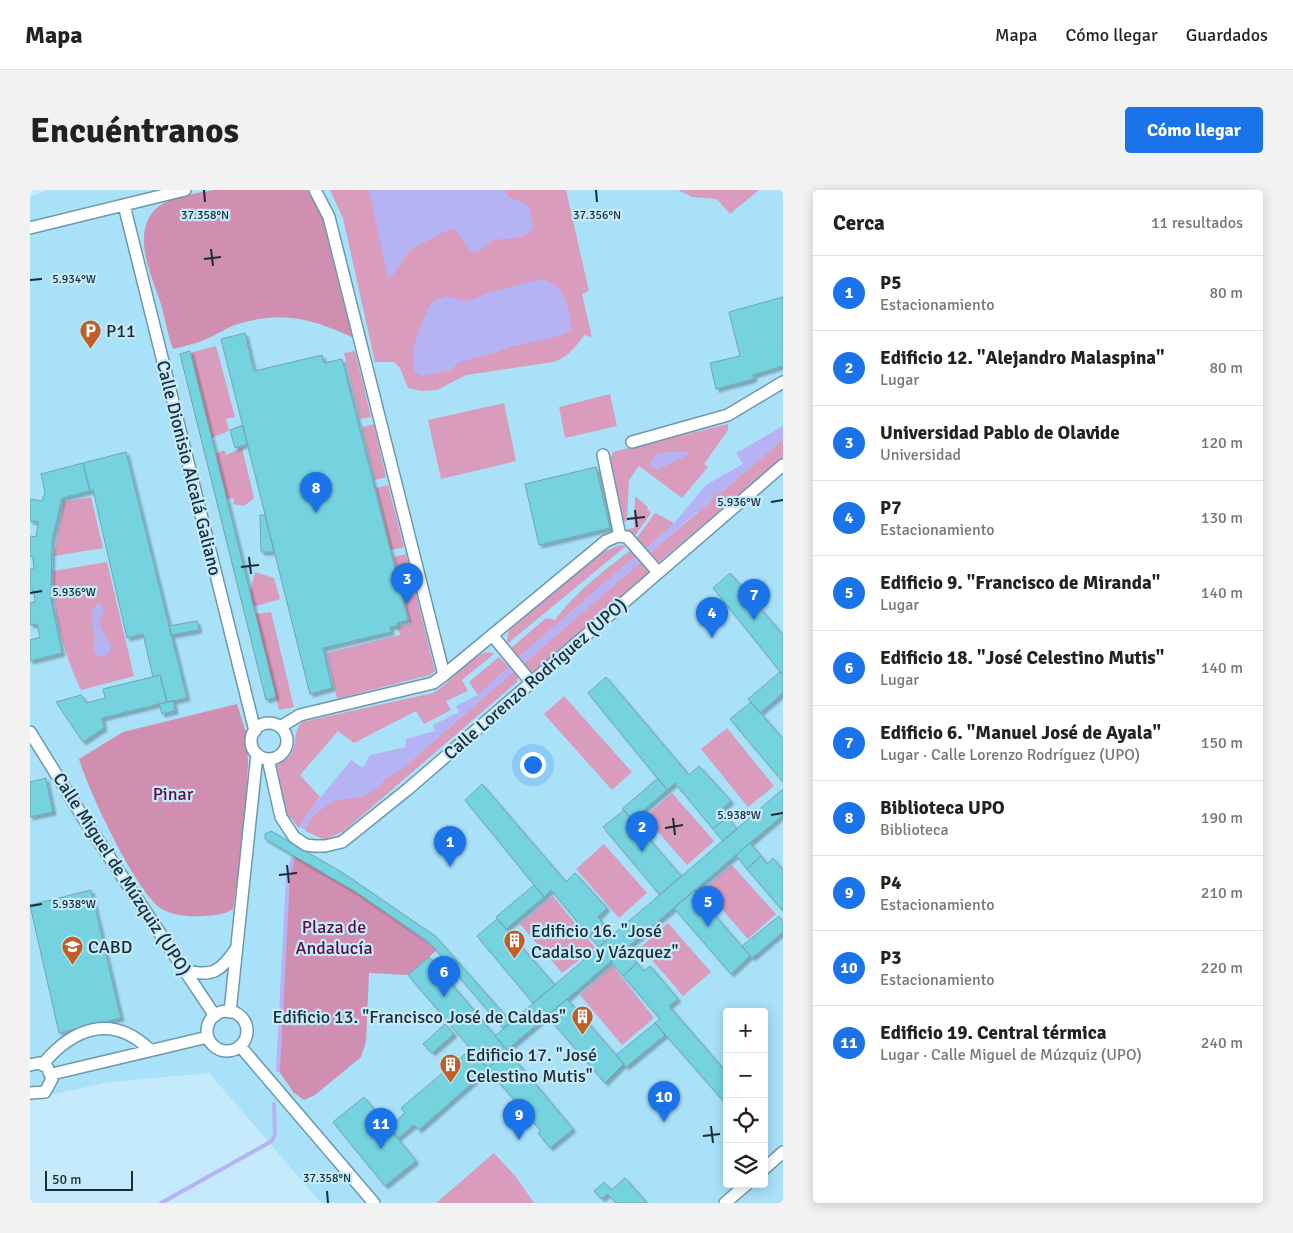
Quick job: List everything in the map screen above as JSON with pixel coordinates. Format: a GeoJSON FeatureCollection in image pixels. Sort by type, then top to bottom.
{"type":"FeatureCollection","features":[{"type":"Feature","properties":{"kind":"street"},"geometry":{"type":"LineString","coordinates":[[30,228],[185,190]]}},
{"type":"Feature","properties":{"kind":"street"},"geometry":{"type":"LineString","coordinates":[[316,190],[330,217],[444,675]]}},
{"type":"Feature","properties":{"kind":"street","name":"Calle Dionisio Alcalá Galiano"},"geometry":{"type":"LineString","coordinates":[[124,205],[255,731]]}},
{"type":"Feature","properties":{"kind":"street"},"geometry":{"type":"LineString","coordinates":[[632,442],[728,415],[783,382]]}},
{"type":"Feature","properties":{"kind":"street"},"geometry":{"type":"LineString","coordinates":[[603,455],[620,536]]}},
{"type":"Feature","properties":{"kind":"street","name":"Calle Lorenzo Rodríguez (UPO)"},"geometry":{"type":"LineString","coordinates":[[262,757],[281,817],[294,837],[306,845],[326,846],[342,842],[408,789],[783,465]]}},
{"type":"Feature","properties":{"kind":"street"},"geometry":{"type":"LineString","coordinates":[[280,727],[300,715],[432,683],[606,541],[620,536],[627,537],[658,572]]}},
{"type":"Feature","properties":{"kind":"street"},"geometry":{"type":"LineString","coordinates":[[492,635],[530,682]]}},
{"type":"Feature","properties":{"kind":"street"},"geometry":{"type":"LineString","coordinates":[[230,1012],[236,949],[262,757],[252,744],[255,731],[263,724],[269,723],[280,727],[287,737],[286,748],[279,756],[262,757]]}},
{"type":"Feature","properties":{"kind":"street","name":"Calle Miguel de Múzquiz (UPO)"},"geometry":{"type":"LineString","coordinates":[[30,734],[215,1016]]}},
{"type":"Feature","properties":{"kind":"street"},"geometry":{"type":"LineString","coordinates":[[185,970],[202,974],[211,973],[220,967],[236,949]]}},
{"type":"Feature","properties":{"kind":"street"},"geometry":{"type":"LineString","coordinates":[[223,1012],[230,1012],[240,1017],[246,1028],[244,1041],[240,1046],[228,1051],[216,1048],[208,1037],[209,1024],[215,1016],[223,1012]]}},
{"type":"Feature","properties":{"kind":"street"},"geometry":{"type":"LineString","coordinates":[[30,1064],[43,1064],[64,1042],[89,1030],[108,1029],[121,1031],[134,1036],[150,1050]]}},
{"type":"Feature","properties":{"kind":"street"},"geometry":{"type":"LineString","coordinates":[[52,1074],[208,1037]]}},
{"type":"Feature","properties":{"kind":"street"},"geometry":{"type":"LineString","coordinates":[[240,1046],[374,1203]]}},
{"type":"Feature","properties":{"kind":"street"},"geometry":{"type":"LineString","coordinates":[[43,1064],[52,1074]]}},
{"type":"Feature","properties":{"kind":"street"},"geometry":{"type":"LineString","coordinates":[[32,1095],[49,1089],[52,1074]]}},
{"type":"Feature","properties":{"kind":"street"},"geometry":{"type":"LineString","coordinates":[[768,1165],[783,1152]]}},
{"type":"Feature","properties":{"kind":"street"},"geometry":{"type":"LineString","coordinates":[[725,1203],[742,1188]]}},
{"type":"Feature","properties":{"kind":"shaded area"},"geometry":{"type":"Polygon","coordinates":[[[48,190],[783,190],[783,1203],[321,1203],[209,1073],[110,1082],[35,1098],[30,1101],[30,197],[48,190]]]}},
{"type":"Feature","properties":{"kind":"shaded area"},"geometry":{"type":"Polygon","coordinates":[[[330,190],[566,190],[589,291],[582,294],[592,337],[584,335],[571,352],[553,362],[466,375],[437,390],[421,391],[408,388],[400,368],[394,362],[375,362],[343,218],[330,190]]]}},
{"type":"Feature","properties":{"kind":"shaded area"},"geometry":{"type":"Polygon","coordinates":[[[369,190],[505,190],[508,197],[525,203],[530,209],[533,229],[521,237],[493,240],[477,253],[472,252],[454,229],[448,230],[410,250],[391,277],[388,278],[369,190]]]}},
{"type":"Feature","properties":{"kind":"shaded area"},"geometry":{"type":"Polygon","coordinates":[[[678,190],[759,190],[730,214],[717,199],[692,197],[678,190]]]}},
{"type":"Feature","properties":{"kind":"shaded area"},"geometry":{"type":"Polygon","coordinates":[[[537,280],[554,284],[560,290],[567,305],[571,330],[559,336],[509,347],[459,362],[452,369],[442,372],[423,376],[415,373],[413,355],[417,336],[432,301],[447,296],[466,301],[472,300],[490,292],[537,280]]]}},
{"type":"Feature","properties":{"kind":"shaded area"},"geometry":{"type":"Polygon","coordinates":[[[216,346],[235,417],[226,419],[229,431],[211,438],[190,353],[216,346]]]}},
{"type":"Feature","properties":{"kind":"shaded area"},"geometry":{"type":"Polygon","coordinates":[[[355,351],[371,417],[360,419],[344,353],[355,351]]]}},
{"type":"Feature","properties":{"kind":"shaded area"},"geometry":{"type":"Polygon","coordinates":[[[610,394],[617,426],[565,438],[559,407],[610,394]]]}},
{"type":"Feature","properties":{"kind":"shaded area"},"geometry":{"type":"Polygon","coordinates":[[[504,403],[516,461],[441,479],[428,420],[504,403]]]}},
{"type":"Feature","properties":{"kind":"shaded area"},"geometry":{"type":"Polygon","coordinates":[[[374,424],[386,477],[375,480],[362,427],[374,424]]]}},
{"type":"Feature","properties":{"kind":"shaded area"},"geometry":{"type":"Polygon","coordinates":[[[728,424],[728,430],[704,464],[708,467],[682,498],[639,466],[629,480],[627,521],[623,522],[610,458],[613,452],[728,424]]]}},
{"type":"Feature","properties":{"kind":"shaded area"},"geometry":{"type":"Polygon","coordinates":[[[783,426],[783,439],[722,492],[715,494],[709,505],[698,511],[650,553],[646,549],[676,521],[706,485],[743,464],[736,453],[783,426]]]}},
{"type":"Feature","properties":{"kind":"shaded area"},"geometry":{"type":"Polygon","coordinates":[[[783,439],[783,458],[658,563],[650,553],[698,512],[715,494],[722,492],[783,439]]]}},
{"type":"Feature","properties":{"kind":"shaded area"},"geometry":{"type":"Polygon","coordinates":[[[242,448],[254,498],[244,506],[233,504],[234,498],[226,499],[215,454],[224,450],[226,455],[242,448]]]}},
{"type":"Feature","properties":{"kind":"shaded area"},"geometry":{"type":"Polygon","coordinates":[[[688,451],[689,454],[657,470],[648,464],[658,453],[688,451]]]}},
{"type":"Feature","properties":{"kind":"shaded area"},"geometry":{"type":"Polygon","coordinates":[[[388,485],[404,547],[391,550],[376,488],[388,485]]]}},
{"type":"Feature","properties":{"kind":"shaded area"},"geometry":{"type":"Polygon","coordinates":[[[635,496],[648,507],[647,509],[651,513],[634,537],[627,529],[634,528],[635,496]]]}},
{"type":"Feature","properties":{"kind":"shaded area"},"geometry":{"type":"Polygon","coordinates":[[[91,497],[103,548],[54,556],[64,502],[91,497]]]}},
{"type":"Feature","properties":{"kind":"shaded area"},"geometry":{"type":"Polygon","coordinates":[[[655,513],[674,523],[646,549],[636,539],[655,513]]]}},
{"type":"Feature","properties":{"kind":"shaded area"},"geometry":{"type":"Polygon","coordinates":[[[621,545],[626,546],[507,644],[508,633],[516,622],[581,567],[595,557],[621,545]]]}},
{"type":"Feature","properties":{"kind":"shaded area"},"geometry":{"type":"Polygon","coordinates":[[[632,549],[637,555],[519,657],[511,648],[546,618],[555,620],[581,591],[632,549]]]}},
{"type":"Feature","properties":{"kind":"shaded area"},"geometry":{"type":"Polygon","coordinates":[[[406,554],[435,671],[430,675],[337,699],[327,653],[400,635],[398,627],[410,624],[394,557],[406,554]]]}},
{"type":"Feature","properties":{"kind":"shaded area"},"geometry":{"type":"Polygon","coordinates":[[[637,555],[642,561],[524,663],[519,657],[637,555]]]}},
{"type":"Feature","properties":{"kind":"shaded area"},"geometry":{"type":"Polygon","coordinates":[[[642,561],[649,571],[647,575],[532,673],[524,663],[642,561]]]}},
{"type":"Feature","properties":{"kind":"shaded area"},"geometry":{"type":"Polygon","coordinates":[[[107,562],[134,676],[81,690],[60,632],[55,601],[54,571],[107,562]]]}},
{"type":"Feature","properties":{"kind":"shaded area"},"geometry":{"type":"Polygon","coordinates":[[[255,572],[274,578],[280,599],[253,607],[250,592],[255,572]]]}},
{"type":"Feature","properties":{"kind":"shaded area"},"geometry":{"type":"Polygon","coordinates":[[[98,603],[101,603],[104,612],[100,617],[100,626],[111,646],[110,652],[104,657],[98,656],[93,650],[95,634],[93,631],[92,611],[98,603]]]}},
{"type":"Feature","properties":{"kind":"shaded area"},"geometry":{"type":"Polygon","coordinates":[[[271,612],[294,707],[279,710],[255,614],[271,612]]]}},
{"type":"Feature","properties":{"kind":"shaded area"},"geometry":{"type":"Polygon","coordinates":[[[488,652],[494,654],[462,680],[468,691],[446,701],[451,710],[424,724],[416,711],[354,743],[338,731],[300,775],[320,797],[299,828],[291,818],[286,819],[275,767],[292,753],[297,731],[302,722],[433,693],[468,663],[488,652]]]}},
{"type":"Feature","properties":{"kind":"shaded area"},"geometry":{"type":"Polygon","coordinates":[[[499,657],[509,667],[478,695],[469,682],[499,657]]]}},
{"type":"Feature","properties":{"kind":"shaded area"},"geometry":{"type":"Polygon","coordinates":[[[511,665],[515,670],[403,768],[384,779],[381,786],[364,796],[335,800],[318,811],[309,820],[305,830],[300,827],[307,814],[351,760],[363,768],[370,755],[406,747],[406,739],[435,731],[433,725],[459,712],[456,706],[479,694],[511,665]]]}},
{"type":"Feature","properties":{"kind":"shaded area"},"geometry":{"type":"Polygon","coordinates":[[[515,670],[518,676],[517,682],[344,831],[325,840],[305,831],[309,820],[318,811],[335,800],[364,796],[380,786],[384,779],[403,768],[515,670]]]}},
{"type":"Feature","properties":{"kind":"shaded area"},"geometry":{"type":"Polygon","coordinates":[[[564,696],[632,772],[612,790],[544,714],[564,696]]]}},
{"type":"Feature","properties":{"kind":"shaded area"},"geometry":{"type":"Polygon","coordinates":[[[727,728],[774,786],[748,807],[701,749],[727,728]]]}},
{"type":"Feature","properties":{"kind":"shaded area"},"geometry":{"type":"Polygon","coordinates":[[[672,793],[714,841],[687,865],[645,817],[672,793]]]}},
{"type":"Feature","properties":{"kind":"shaded area"},"geometry":{"type":"Polygon","coordinates":[[[604,844],[647,893],[619,918],[576,869],[604,844]]]}},
{"type":"Feature","properties":{"kind":"shaded area"},"geometry":{"type":"Polygon","coordinates":[[[732,865],[776,914],[748,939],[704,889],[732,865]]]}},
{"type":"Feature","properties":{"kind":"shaded area"},"geometry":{"type":"Polygon","coordinates":[[[553,896],[595,948],[562,973],[520,924],[553,896]]]}},
{"type":"Feature","properties":{"kind":"shaded area"},"geometry":{"type":"Polygon","coordinates":[[[668,923],[711,972],[683,996],[641,947],[668,923]]]}},
{"type":"Feature","properties":{"kind":"shaded area"},"geometry":{"type":"Polygon","coordinates":[[[613,966],[654,1018],[622,1045],[580,995],[613,966]]]}},
{"type":"Feature","properties":{"kind":"shaded area"},"geometry":{"type":"Polygon","coordinates":[[[494,1153],[516,1177],[534,1203],[436,1203],[494,1153]]]}},
{"type":"Feature","properties":{"kind":"green space"},"geometry":{"type":"Polygon","coordinates":[[[213,190],[307,190],[317,206],[332,242],[354,338],[325,326],[284,317],[254,320],[238,324],[202,341],[173,349],[148,266],[145,253],[145,228],[150,217],[164,203],[184,196],[213,190]]]}},
{"type":"Feature","properties":{"kind":"green space","name":"Pinar"},"geometry":{"type":"Polygon","coordinates":[[[237,704],[247,736],[248,764],[244,829],[233,909],[216,915],[177,915],[162,909],[152,900],[140,884],[114,840],[92,793],[79,759],[123,732],[237,704]]]}},
{"type":"Feature","properties":{"kind":"green space","name":"Plaza de Andalucía"},"geometry":{"type":"Polygon","coordinates":[[[294,855],[356,892],[437,950],[408,975],[369,973],[366,1042],[361,1057],[315,1095],[304,1100],[294,1093],[278,1070],[288,878],[294,855]]]}},
{"type":"Feature","properties":{"kind":"building"},"geometry":{"type":"Polygon","coordinates":[[[783,297],[783,366],[753,375],[754,379],[716,389],[710,363],[740,356],[729,312],[783,297]]]}},
{"type":"Feature","properties":{"kind":"building"},"geometry":{"type":"Polygon","coordinates":[[[245,333],[254,371],[322,355],[324,363],[342,359],[408,620],[397,623],[397,626],[390,627],[391,632],[323,648],[332,688],[310,694],[221,339],[245,333]]]}},
{"type":"Feature","properties":{"kind":"building"},"geometry":{"type":"Polygon","coordinates":[[[190,351],[276,697],[266,700],[180,354],[190,351]]]}},
{"type":"Feature","properties":{"kind":"building"},"geometry":{"type":"Polygon","coordinates":[[[243,425],[247,444],[235,448],[230,430],[243,425]]]}},
{"type":"Feature","properties":{"kind":"building"},"geometry":{"type":"Polygon","coordinates":[[[126,452],[187,698],[167,702],[160,675],[153,677],[143,634],[127,638],[93,490],[90,491],[83,463],[126,452]]]}},
{"type":"Feature","properties":{"kind":"building"},"geometry":{"type":"Polygon","coordinates":[[[83,463],[90,491],[62,498],[52,540],[51,600],[62,653],[30,661],[30,640],[40,637],[37,624],[30,625],[30,603],[35,602],[34,590],[30,590],[30,569],[34,569],[33,557],[30,556],[30,536],[36,537],[38,522],[30,521],[30,499],[42,501],[45,492],[41,474],[83,463]]]}},
{"type":"Feature","properties":{"kind":"building"},"geometry":{"type":"Polygon","coordinates":[[[596,467],[610,528],[539,545],[525,484],[596,467]]]}},
{"type":"Feature","properties":{"kind":"building"},"geometry":{"type":"Polygon","coordinates":[[[260,515],[265,515],[274,552],[261,552],[260,515]]]}},
{"type":"Feature","properties":{"kind":"building"},"geometry":{"type":"Polygon","coordinates":[[[730,573],[783,635],[783,675],[713,588],[730,573]]]}},
{"type":"Feature","properties":{"kind":"building"},"geometry":{"type":"Polygon","coordinates":[[[197,621],[199,630],[171,635],[169,626],[197,621]]]}},
{"type":"Feature","properties":{"kind":"building"},"geometry":{"type":"Polygon","coordinates":[[[780,672],[783,675],[783,693],[760,713],[748,699],[780,672]]]}},
{"type":"Feature","properties":{"kind":"building"},"geometry":{"type":"Polygon","coordinates":[[[160,675],[167,702],[102,718],[104,728],[83,742],[56,702],[81,695],[86,703],[105,698],[103,689],[160,675]]]}},
{"type":"Feature","properties":{"kind":"building"},"geometry":{"type":"Polygon","coordinates":[[[606,677],[689,775],[699,766],[731,801],[722,809],[727,817],[713,829],[675,783],[667,790],[588,693],[606,677]]]}},
{"type":"Feature","properties":{"kind":"building"},"geometry":{"type":"Polygon","coordinates":[[[173,701],[175,711],[162,714],[159,704],[173,701]]]}},
{"type":"Feature","properties":{"kind":"building"},"geometry":{"type":"Polygon","coordinates":[[[751,702],[783,739],[783,782],[730,719],[751,702]]]}},
{"type":"Feature","properties":{"kind":"building"},"geometry":{"type":"Polygon","coordinates":[[[46,778],[53,812],[30,817],[30,782],[46,778]]]}},
{"type":"Feature","properties":{"kind":"building"},"geometry":{"type":"Polygon","coordinates":[[[658,778],[667,790],[632,820],[622,809],[658,778]]]}},
{"type":"Feature","properties":{"kind":"building"},"geometry":{"type":"Polygon","coordinates":[[[482,784],[566,882],[575,873],[607,908],[598,917],[603,924],[589,936],[551,890],[544,897],[465,800],[482,784]]]}},
{"type":"Feature","properties":{"kind":"building"},"geometry":{"type":"Polygon","coordinates":[[[783,789],[783,815],[507,1050],[495,1036],[783,789]]]}},
{"type":"Feature","properties":{"kind":"building"},"geometry":{"type":"Polygon","coordinates":[[[624,810],[681,876],[660,895],[603,827],[624,810]]]}},
{"type":"Feature","properties":{"kind":"building"},"geometry":{"type":"Polygon","coordinates":[[[727,817],[737,829],[723,841],[713,829],[727,817]]]}},
{"type":"Feature","properties":{"kind":"building"},"geometry":{"type":"Polygon","coordinates":[[[271,831],[343,873],[435,936],[511,1022],[503,1028],[430,943],[356,892],[265,839],[265,834],[271,831]]]}},
{"type":"Feature","properties":{"kind":"building"},"geometry":{"type":"Polygon","coordinates":[[[750,843],[761,856],[747,869],[736,855],[750,843]]]}},
{"type":"Feature","properties":{"kind":"building"},"geometry":{"type":"Polygon","coordinates":[[[761,856],[767,864],[773,858],[783,870],[783,911],[747,869],[761,856]]]}},
{"type":"Feature","properties":{"kind":"building"},"geometry":{"type":"Polygon","coordinates":[[[534,885],[544,897],[506,929],[496,917],[534,885]]]}},
{"type":"Feature","properties":{"kind":"building"},"geometry":{"type":"Polygon","coordinates":[[[91,890],[121,1018],[59,1033],[30,905],[91,890]]]}},
{"type":"Feature","properties":{"kind":"building"},"geometry":{"type":"Polygon","coordinates":[[[694,891],[750,956],[731,974],[674,908],[694,891]]]}},
{"type":"Feature","properties":{"kind":"building"},"geometry":{"type":"Polygon","coordinates":[[[779,916],[783,921],[783,932],[752,958],[742,946],[779,916]]]}},
{"type":"Feature","properties":{"kind":"building","name":"Edificio 16. \"José Cadalso y Vázquez\""},"geometry":{"type":"Polygon","coordinates":[[[497,919],[555,985],[533,1003],[477,936],[497,919]]]}},
{"type":"Feature","properties":{"kind":"building"},"geometry":{"type":"Polygon","coordinates":[[[603,924],[612,935],[599,947],[589,936],[603,924]]]}},
{"type":"Feature","properties":{"kind":"building"},"geometry":{"type":"Polygon","coordinates":[[[625,950],[637,963],[623,976],[611,962],[625,950]]]}},
{"type":"Feature","properties":{"kind":"building"},"geometry":{"type":"Polygon","coordinates":[[[429,957],[507,1050],[488,1069],[408,975],[429,957]]]}},
{"type":"Feature","properties":{"kind":"building"},"geometry":{"type":"Polygon","coordinates":[[[637,963],[644,971],[650,966],[678,999],[669,1006],[723,1068],[723,1100],[655,1023],[660,1019],[623,976],[637,963]]]}},
{"type":"Feature","properties":{"kind":"building","name":"Edificio 13. \"Francisco José de Caldas\""},"geometry":{"type":"Polygon","coordinates":[[[567,999],[624,1064],[605,1083],[547,1016],[567,999]]]}},
{"type":"Feature","properties":{"kind":"building"},"geometry":{"type":"Polygon","coordinates":[[[655,1023],[665,1035],[626,1067],[616,1055],[655,1023]]]}},
{"type":"Feature","properties":{"kind":"building"},"geometry":{"type":"Polygon","coordinates":[[[445,1024],[454,1034],[432,1053],[423,1044],[445,1024]]]}},
{"type":"Feature","properties":{"kind":"building","name":"Edificio 17. \"José Celestino Mutis\""},"geometry":{"type":"Polygon","coordinates":[[[471,1049],[488,1069],[419,1130],[414,1125],[398,1138],[389,1127],[405,1113],[401,1108],[471,1049]]]}},
{"type":"Feature","properties":{"kind":"building"},"geometry":{"type":"Polygon","coordinates":[[[507,1050],[573,1129],[550,1148],[538,1133],[541,1131],[496,1079],[493,1081],[485,1071],[507,1050]]]}},
{"type":"Feature","properties":{"kind":"building"},"geometry":{"type":"Polygon","coordinates":[[[364,1097],[416,1161],[385,1186],[333,1122],[364,1097]]]}},
{"type":"Feature","properties":{"kind":"building"},"geometry":{"type":"Polygon","coordinates":[[[625,1178],[647,1203],[616,1203],[608,1194],[602,1199],[594,1191],[604,1182],[611,1190],[625,1178]]]}},
{"type":"Feature","properties":{"kind":"waterway"},"geometry":{"type":"LineString","coordinates":[[278,1070],[288,878],[293,858]]}},
{"type":"Feature","properties":{"kind":"waterway"},"geometry":{"type":"LineString","coordinates":[[161,1203],[272,1141],[275,1134],[274,1104]]}},
{"type":"Feature","properties":{"kind":"place","name":"P11"},"geometry":{"type":"Point","coordinates":[90,350]}},
{"type":"Feature","properties":{"kind":"place","name":"Biblioteca UPO"},"geometry":{"type":"Point","coordinates":[316,513]}},
{"type":"Feature","properties":{"kind":"place","name":"Universidad Pablo de Olavide"},"geometry":{"type":"Point","coordinates":[407,604]}},
{"type":"Feature","properties":{"kind":"place","name":"Edificio 6. \"Manuel José de Ayala\""},"geometry":{"type":"Point","coordinates":[754,620]}},
{"type":"Feature","properties":{"kind":"place","name":"P7"},"geometry":{"type":"Point","coordinates":[712,638]}},
{"type":"Feature","properties":{"kind":"place","name":"Edificio 12. \"Alejandro Malaspina\""},"geometry":{"type":"Point","coordinates":[642,852]}},
{"type":"Feature","properties":{"kind":"place","name":"P5"},"geometry":{"type":"Point","coordinates":[450,867]}},
{"type":"Feature","properties":{"kind":"place","name":"Edificio 9. \"Francisco de Miranda\""},"geometry":{"type":"Point","coordinates":[708,927]}},
{"type":"Feature","properties":{"kind":"place","name":"Edificio 16. \"José Cadalso y Vázquez\""},"geometry":{"type":"Point","coordinates":[515,960]}},
{"type":"Feature","properties":{"kind":"place","name":"CABD"},"geometry":{"type":"Point","coordinates":[72,966]}},
{"type":"Feature","properties":{"kind":"place","name":"Edificio 18. \"José Celestino Mutis\""},"geometry":{"type":"Point","coordinates":[444,997]}},
{"type":"Feature","properties":{"kind":"place","name":"Edificio 13. \"Francisco José de Caldas\""},"geometry":{"type":"Point","coordinates":[582,1036]}},
{"type":"Feature","properties":{"kind":"place","name":"Edificio 17. \"José Celestino Mutis\""},"geometry":{"type":"Point","coordinates":[450,1084]}},
{"type":"Feature","properties":{"kind":"place","name":"P3"},"geometry":{"type":"Point","coordinates":[664,1122]}},
{"type":"Feature","properties":{"kind":"place","name":"P4"},"geometry":{"type":"Point","coordinates":[519,1140]}},
{"type":"Feature","properties":{"kind":"place","name":"Edificio 19. Central térmica"},"geometry":{"type":"Point","coordinates":[381,1149]}}]}
